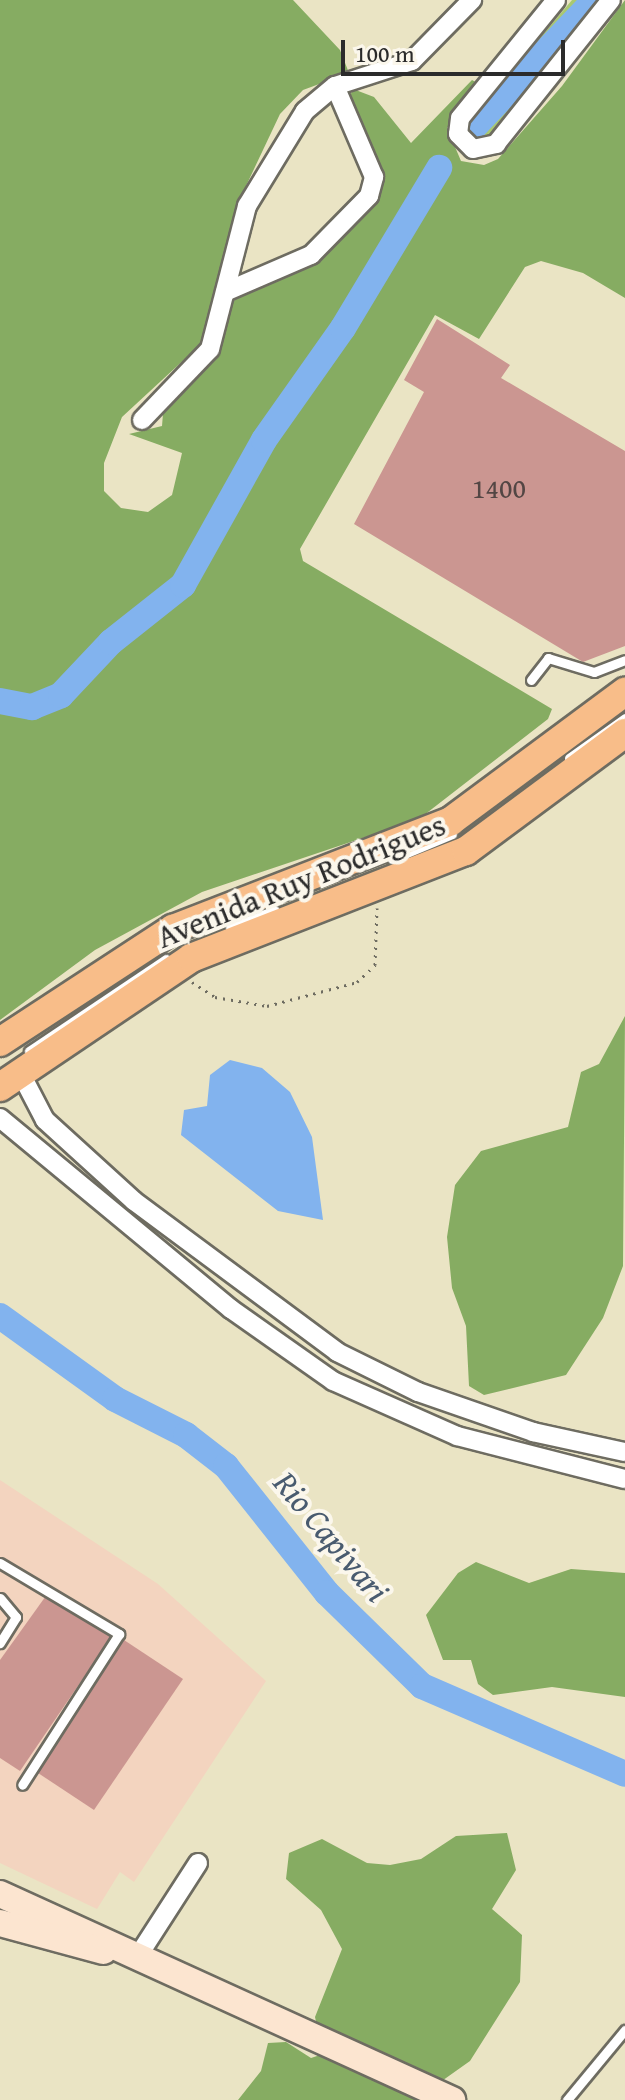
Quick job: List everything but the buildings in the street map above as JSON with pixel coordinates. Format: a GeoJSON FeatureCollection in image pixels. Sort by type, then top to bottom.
{"type":"FeatureCollection","features":[{"type":"Feature","properties":{"kind":"main road","name":"Avenida Ruy Rodrigues"},"geometry":{"type":"LineString","coordinates":[[0,1042],[173,929],[451,821],[625,692]]}},
{"type":"Feature","properties":{"kind":"main road","name":"Avenida Ruy Rodrigues"},"geometry":{"type":"LineString","coordinates":[[5,1072],[178,965],[372,889],[483,840],[618,737]]}},
{"type":"Feature","properties":{"kind":"street"},"geometry":{"type":"LineString","coordinates":[[142,420],[210,349],[247,206],[305,111],[335,86],[412,61],[472,0]]}},
{"type":"Feature","properties":{"kind":"street"},"geometry":{"type":"LineString","coordinates":[[556,0],[460,118],[458,134],[473,149],[496,144],[611,0]]}},
{"type":"Feature","properties":{"kind":"street"},"geometry":{"type":"LineString","coordinates":[[225,292],[311,255],[369,196],[374,177],[335,86]]}},
{"type":"Feature","properties":{"kind":"street"},"geometry":{"type":"LineString","coordinates":[[5,1072],[45,1120],[134,1201],[337,1352],[418,1392],[575,1443],[625,1452]]}},
{"type":"Feature","properties":{"kind":"street"},"geometry":{"type":"LineString","coordinates":[[0,1118],[231,1309],[333,1381],[412,1418],[569,1470],[625,1479]]}},
{"type":"Feature","properties":{"kind":"street"},"geometry":{"type":"LineString","coordinates":[[412,1418],[418,1392]]}},
{"type":"Feature","properties":{"kind":"street"},"geometry":{"type":"LineString","coordinates":[[569,1470],[575,1443]]}},
{"type":"Feature","properties":{"kind":"street"},"geometry":{"type":"LineString","coordinates":[[138,1951],[198,1863]]}},
{"type":"Feature","properties":{"kind":"street"},"geometry":{"type":"LineString","coordinates":[[138,1951],[83,1949],[1,1925],[9,1898],[138,1951],[452,2100]]}},
{"type":"Feature","properties":{"kind":"lane"},"geometry":{"type":"LineString","coordinates":[[531,680],[548,658],[594,672],[625,660]]}},
{"type":"Feature","properties":{"kind":"lane"},"geometry":{"type":"LineString","coordinates":[[5,1072],[179,940],[458,832],[625,707]]}},
{"type":"Feature","properties":{"kind":"lane"},"geometry":{"type":"LineString","coordinates":[[5,1072],[186,948],[461,841],[625,718]]}},
{"type":"Feature","properties":{"kind":"lane"},"geometry":{"type":"LineString","coordinates":[[0,1563],[119,1634],[22,1785]]}},
{"type":"Feature","properties":{"kind":"lane"},"geometry":{"type":"LineString","coordinates":[[0,1598],[16,1617],[0,1643]]}},
{"type":"Feature","properties":{"kind":"lane"},"geometry":{"type":"LineString","coordinates":[[567,2100],[625,2030]]}},
{"type":"Feature","properties":{"kind":"path"},"geometry":{"type":"LineString","coordinates":[[178,965],[206,993],[253,1006],[294,1002],[357,982],[375,965],[380,941],[372,889]]}},
{"type":"Feature","properties":{"kind":"shaded area"},"geometry":{"type":"Polygon","coordinates":[[[0,1480],[158,1584],[266,1681],[134,1882],[120,1872],[97,1909],[0,1863],[0,1480]]]}},
{"type":"Feature","properties":{"kind":"green space"},"geometry":{"type":"Polygon","coordinates":[[[0,0],[293,0],[340,50],[349,73],[303,90],[280,114],[246,186],[201,344],[122,417],[104,463],[104,491],[121,508],[148,512],[172,495],[182,453],[129,434],[162,426],[164,401],[198,375],[236,297],[316,261],[374,201],[346,105],[353,89],[374,97],[411,143],[472,80],[479,84],[447,128],[461,161],[484,165],[498,159],[562,86],[625,0],[625,298],[583,273],[541,261],[525,267],[479,339],[435,315],[300,549],[303,561],[552,709],[548,719],[419,819],[202,892],[95,950],[0,1020],[0,0]]]}},
{"type":"Feature","properties":{"kind":"green space"},"geometry":{"type":"Polygon","coordinates":[[[572,0],[602,0],[493,137],[478,135],[475,115],[572,0]]]}},
{"type":"Feature","properties":{"kind":"green space"},"geometry":{"type":"Polygon","coordinates":[[[625,1016],[623,1266],[603,1318],[566,1375],[484,1395],[469,1386],[466,1326],[452,1288],[447,1237],[455,1185],[481,1151],[568,1127],[581,1072],[599,1064],[625,1016]]]}},
{"type":"Feature","properties":{"kind":"green space"},"geometry":{"type":"Polygon","coordinates":[[[476,1562],[529,1583],[571,1569],[625,1573],[625,1697],[552,1687],[493,1695],[478,1684],[471,1660],[443,1660],[426,1615],[458,1573],[476,1562]]]}},
{"type":"Feature","properties":{"kind":"green space"},"geometry":{"type":"Polygon","coordinates":[[[507,1833],[516,1870],[492,1909],[522,1935],[520,1982],[470,2061],[415,2100],[238,2100],[261,2071],[268,2043],[286,2042],[311,2058],[323,2054],[315,2017],[342,1949],[321,1910],[286,1879],[289,1853],[322,1839],[367,1863],[390,1865],[421,1859],[456,1836],[507,1833]]]}},
{"type":"Feature","properties":{"kind":"water"},"geometry":{"type":"Polygon","coordinates":[[[230,1060],[262,1068],[290,1092],[312,1137],[323,1220],[278,1211],[181,1135],[184,1110],[207,1106],[210,1075],[230,1060]]]}},
{"type":"Feature","properties":{"kind":"waterway"},"geometry":{"type":"LineString","coordinates":[[471,130],[595,0]]}},
{"type":"Feature","properties":{"kind":"waterway"},"geometry":{"type":"LineString","coordinates":[[0,701],[32,707],[61,695],[111,642],[183,585],[264,440],[343,328],[439,168]]}},
{"type":"Feature","properties":{"kind":"waterway","name":"Rio Capivari"},"geometry":{"type":"LineString","coordinates":[[0,1316],[115,1399],[186,1435],[226,1466],[327,1593],[422,1686],[625,1774]]}}]}
